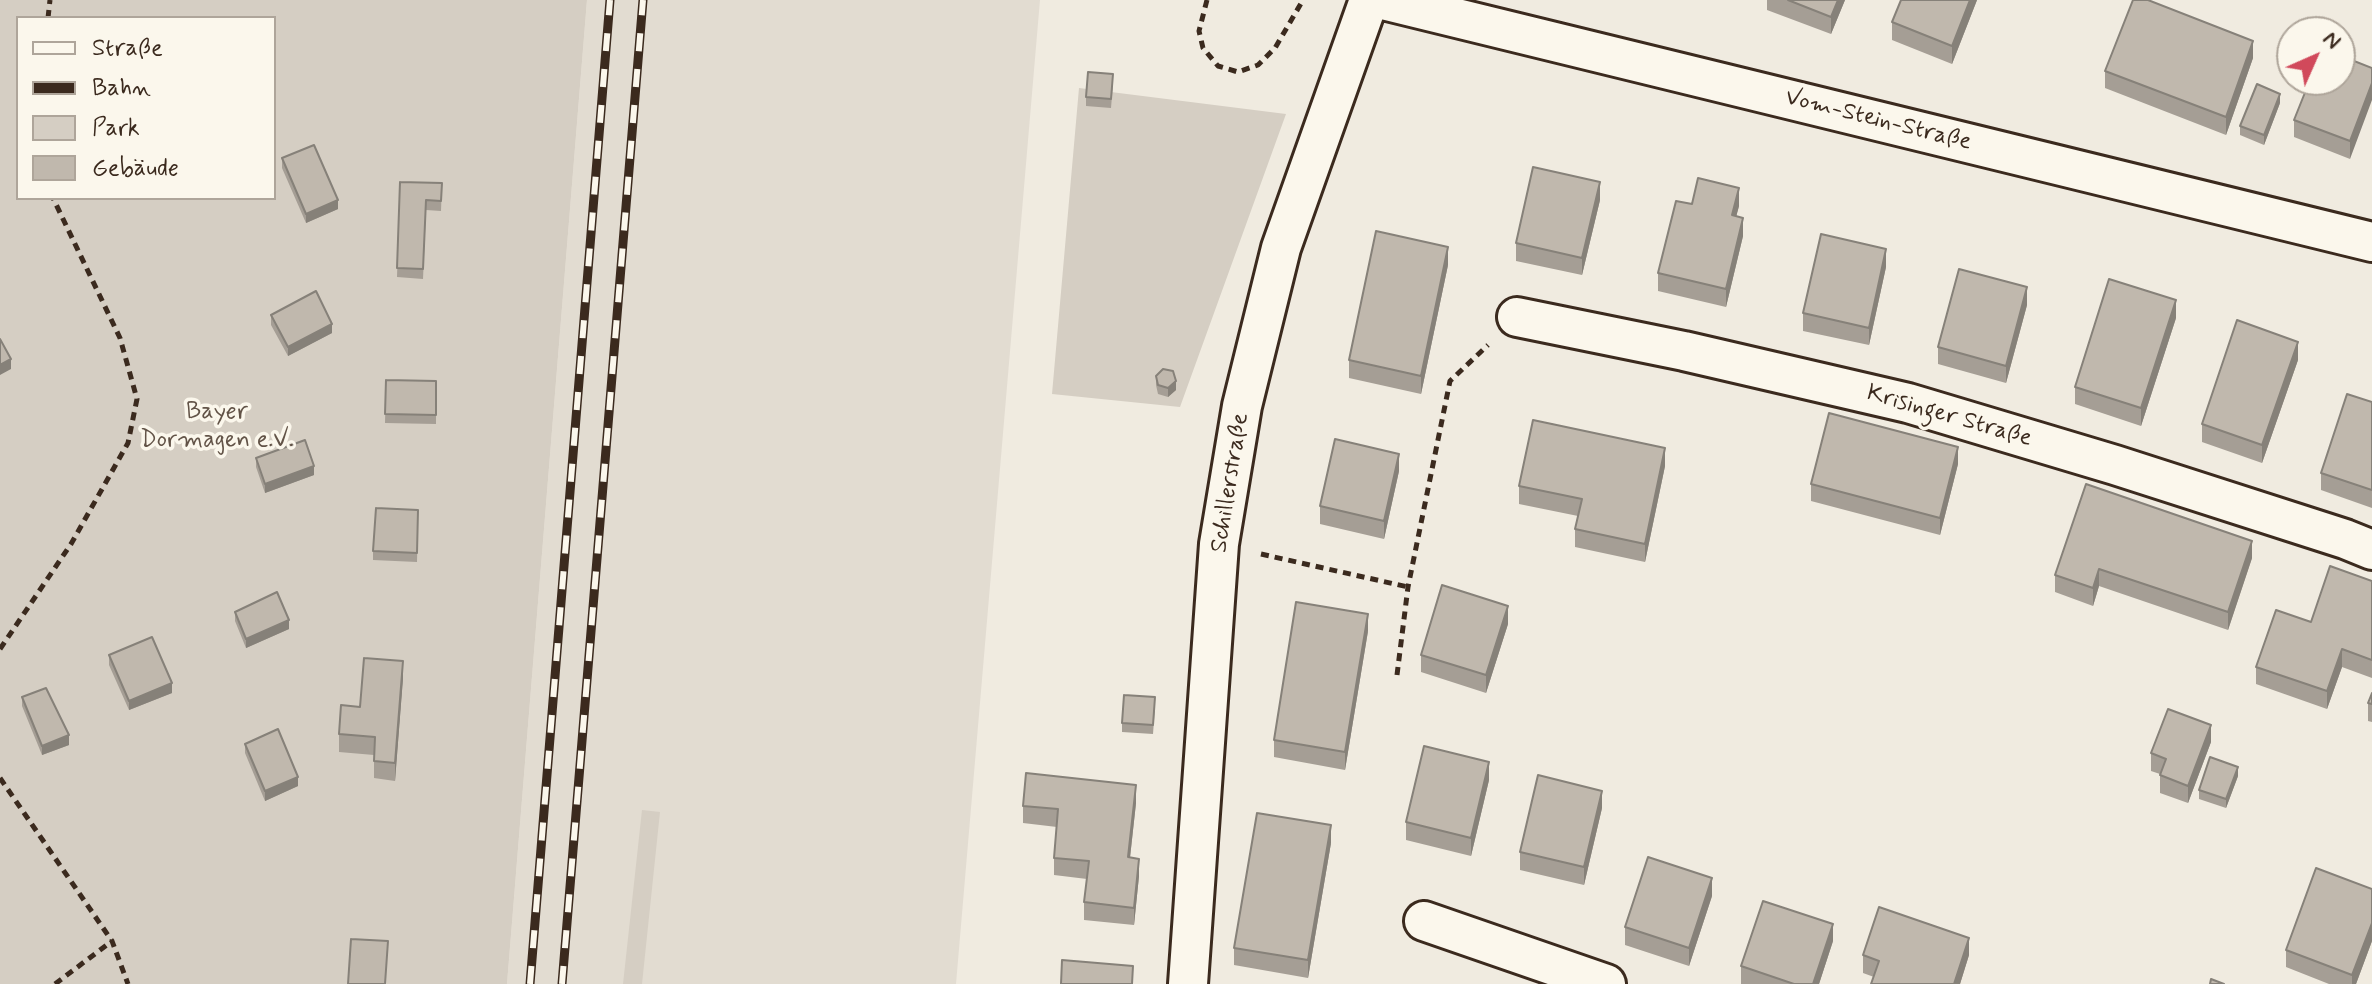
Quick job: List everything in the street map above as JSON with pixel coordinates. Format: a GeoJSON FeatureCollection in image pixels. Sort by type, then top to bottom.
{"type":"FeatureCollection","features":[{"type":"Feature","properties":{"kind":"street","name":"Schillerstraße"},"geometry":{"type":"LineString","coordinates":[[1188,984],[1219,544],[1242,406],[1281,248],[1369,0]]}},
{"type":"Feature","properties":{"kind":"street","name":"Vom-Stein-Straße"},"geometry":{"type":"LineString","coordinates":[[1383,0],[2372,242]]}},
{"type":"Feature","properties":{"kind":"street","name":"Krisinger Straße"},"geometry":{"type":"LineString","coordinates":[[1517,317],[1684,351],[1908,403],[2115,465],[2372,550]]}},
{"type":"Feature","properties":{"kind":"street"},"geometry":{"type":"LineString","coordinates":[[1424,921],[1606,984]]}},
{"type":"Feature","properties":{"kind":"path"},"geometry":{"type":"LineString","coordinates":[[1207,0],[1199,31],[1203,48],[1218,66],[1238,72],[1258,65],[1275,48],[1303,0]]}},
{"type":"Feature","properties":{"kind":"path"},"geometry":{"type":"LineString","coordinates":[[0,649],[71,544],[128,443],[137,399],[120,338],[54,200]]}},
{"type":"Feature","properties":{"kind":"path"},"geometry":{"type":"LineString","coordinates":[[1397,675],[1408,587],[1450,381],[1517,317]]}},
{"type":"Feature","properties":{"kind":"path"},"geometry":{"type":"LineString","coordinates":[[1219,544],[1408,587]]}},
{"type":"Feature","properties":{"kind":"path"},"geometry":{"type":"LineString","coordinates":[[0,778],[112,941],[128,984]]}},
{"type":"Feature","properties":{"kind":"path"},"geometry":{"type":"LineString","coordinates":[[55,984],[112,941]]}},
{"type":"Feature","properties":{"kind":"shaded area"},"geometry":{"type":"Polygon","coordinates":[[[587,0],[1040,0],[956,984],[507,984],[587,0]]]}},
{"type":"Feature","properties":{"kind":"green space","name":"Bayer Dormagen e.V."},"geometry":{"type":"Polygon","coordinates":[[[0,0],[587,0],[507,984],[0,984],[0,0]]]}},
{"type":"Feature","properties":{"kind":"green space"},"geometry":{"type":"Polygon","coordinates":[[[1079,88],[1286,114],[1180,407],[1052,394],[1079,88]]]}},
{"type":"Feature","properties":{"kind":"green space"},"geometry":{"type":"Polygon","coordinates":[[[642,810],[660,812],[642,984],[623,984],[642,810]]]}},
{"type":"Feature","properties":{"kind":"building"},"geometry":{"type":"Polygon","coordinates":[[[1788,0],[1838,0],[1831,17],[1788,0]]]}},
{"type":"Feature","properties":{"kind":"building"},"geometry":{"type":"Polygon","coordinates":[[[1901,0],[1970,0],[1952,46],[1892,22],[1901,0]]]}},
{"type":"Feature","properties":{"kind":"building"},"geometry":{"type":"Polygon","coordinates":[[[2133,0],[2148,0],[2253,41],[2226,117],[2105,71],[2133,0]]]}},
{"type":"Feature","properties":{"kind":"building"},"geometry":{"type":"Polygon","coordinates":[[[2356,62],[2372,68],[2372,83],[2350,141],[2294,120],[2304,96],[2356,96],[2356,62]]]}},
{"type":"Feature","properties":{"kind":"building"},"geometry":{"type":"Polygon","coordinates":[[[1088,72],[1113,74],[1111,99],[1086,97],[1088,72]]]}},
{"type":"Feature","properties":{"kind":"building"},"geometry":{"type":"Polygon","coordinates":[[[2257,84],[2279,96],[2264,135],[2240,126],[2257,84]]]}},
{"type":"Feature","properties":{"kind":"building"},"geometry":{"type":"Polygon","coordinates":[[[314,145],[338,200],[306,214],[282,158],[314,145]]]}},
{"type":"Feature","properties":{"kind":"building"},"geometry":{"type":"Polygon","coordinates":[[[1533,167],[1600,182],[1582,258],[1516,243],[1533,167]]]}},
{"type":"Feature","properties":{"kind":"building"},"geometry":{"type":"Polygon","coordinates":[[[1698,178],[1739,188],[1732,215],[1743,218],[1726,289],[1658,273],[1676,201],[1692,204],[1698,178]]]}},
{"type":"Feature","properties":{"kind":"building"},"geometry":{"type":"Polygon","coordinates":[[[400,182],[442,183],[441,201],[426,200],[423,269],[397,268],[400,182]]]}},
{"type":"Feature","properties":{"kind":"building"},"geometry":{"type":"Polygon","coordinates":[[[1376,231],[1448,247],[1421,376],[1349,360],[1376,231]]]}},
{"type":"Feature","properties":{"kind":"building"},"geometry":{"type":"Polygon","coordinates":[[[1821,234],[1886,249],[1869,328],[1803,313],[1821,234]]]}},
{"type":"Feature","properties":{"kind":"building"},"geometry":{"type":"Polygon","coordinates":[[[1959,269],[2027,287],[2006,366],[1938,347],[1959,269]]]}},
{"type":"Feature","properties":{"kind":"building"},"geometry":{"type":"Polygon","coordinates":[[[2109,279],[2176,300],[2141,408],[2075,387],[2109,279]]]}},
{"type":"Feature","properties":{"kind":"building"},"geometry":{"type":"Polygon","coordinates":[[[316,291],[332,324],[288,347],[271,315],[316,291]]]}},
{"type":"Feature","properties":{"kind":"building"},"geometry":{"type":"Polygon","coordinates":[[[2237,320],[2298,342],[2262,445],[2202,424],[2237,320]]]}},
{"type":"Feature","properties":{"kind":"building"},"geometry":{"type":"Polygon","coordinates":[[[0,339],[11,359],[0,365],[0,339]]]}},
{"type":"Feature","properties":{"kind":"building"},"geometry":{"type":"Polygon","coordinates":[[[1163,369],[1173,371],[1176,381],[1168,388],[1158,385],[1156,376],[1163,369]]]}},
{"type":"Feature","properties":{"kind":"building"},"geometry":{"type":"Polygon","coordinates":[[[386,380],[436,381],[436,415],[385,414],[386,380]]]}},
{"type":"Feature","properties":{"kind":"building"},"geometry":{"type":"Polygon","coordinates":[[[2347,394],[2372,402],[2372,490],[2321,473],[2347,394]]]}},
{"type":"Feature","properties":{"kind":"building"},"geometry":{"type":"Polygon","coordinates":[[[1829,413],[1958,447],[1940,518],[1811,484],[1829,413]]]}},
{"type":"Feature","properties":{"kind":"building"},"geometry":{"type":"Polygon","coordinates":[[[1533,420],[1665,448],[1645,544],[1575,529],[1582,499],[1519,486],[1533,420]]]}},
{"type":"Feature","properties":{"kind":"building"},"geometry":{"type":"Polygon","coordinates":[[[1335,439],[1399,454],[1384,521],[1320,506],[1335,439]]]}},
{"type":"Feature","properties":{"kind":"building"},"geometry":{"type":"Polygon","coordinates":[[[305,440],[314,466],[265,484],[256,458],[305,440]]]}},
{"type":"Feature","properties":{"kind":"building"},"geometry":{"type":"Polygon","coordinates":[[[2086,484],[2252,541],[2228,612],[2099,569],[2093,588],[2055,575],[2086,484]]]}},
{"type":"Feature","properties":{"kind":"building"},"geometry":{"type":"Polygon","coordinates":[[[376,508],[418,510],[417,553],[373,551],[376,508]]]}},
{"type":"Feature","properties":{"kind":"building"},"geometry":{"type":"Polygon","coordinates":[[[2330,566],[2372,581],[2372,660],[2342,649],[2327,691],[2256,667],[2276,610],[2311,622],[2330,566]]]}},
{"type":"Feature","properties":{"kind":"building"},"geometry":{"type":"Polygon","coordinates":[[[1442,585],[1508,606],[1486,675],[1421,655],[1442,585]]]}},
{"type":"Feature","properties":{"kind":"building"},"geometry":{"type":"Polygon","coordinates":[[[277,592],[289,620],[246,639],[235,612],[277,592]]]}},
{"type":"Feature","properties":{"kind":"building"},"geometry":{"type":"Polygon","coordinates":[[[1296,602],[1368,614],[1345,752],[1274,740],[1296,602]]]}},
{"type":"Feature","properties":{"kind":"building"},"geometry":{"type":"Polygon","coordinates":[[[152,637],[172,683],[129,701],[109,655],[152,637]]]}},
{"type":"Feature","properties":{"kind":"building"},"geometry":{"type":"Polygon","coordinates":[[[364,658],[403,661],[395,763],[374,761],[375,737],[339,734],[341,705],[360,707],[364,658]]]}},
{"type":"Feature","properties":{"kind":"building"},"geometry":{"type":"Polygon","coordinates":[[[46,688],[69,735],[42,746],[22,697],[46,688]]]}},
{"type":"Feature","properties":{"kind":"building"},"geometry":{"type":"Polygon","coordinates":[[[1124,695],[1155,697],[1153,725],[1122,723],[1124,695]]]}},
{"type":"Feature","properties":{"kind":"building"},"geometry":{"type":"Polygon","coordinates":[[[2168,709],[2211,725],[2188,786],[2160,775],[2166,759],[2151,753],[2168,709]]]}},
{"type":"Feature","properties":{"kind":"building"},"geometry":{"type":"Polygon","coordinates":[[[278,729],[298,777],[265,791],[245,744],[278,729]]]}},
{"type":"Feature","properties":{"kind":"building"},"geometry":{"type":"Polygon","coordinates":[[[1424,746],[1489,762],[1471,838],[1406,822],[1424,746]]]}},
{"type":"Feature","properties":{"kind":"building"},"geometry":{"type":"Polygon","coordinates":[[[2210,757],[2238,767],[2226,799],[2199,790],[2210,757]]]}},
{"type":"Feature","properties":{"kind":"building"},"geometry":{"type":"Polygon","coordinates":[[[1026,773],[1136,785],[1128,857],[1139,859],[1134,908],[1084,902],[1089,861],[1054,858],[1058,809],[1023,806],[1026,773]]]}},
{"type":"Feature","properties":{"kind":"building"},"geometry":{"type":"Polygon","coordinates":[[[1538,775],[1602,791],[1584,867],[1520,852],[1538,775]]]}},
{"type":"Feature","properties":{"kind":"building"},"geometry":{"type":"Polygon","coordinates":[[[1257,813],[1331,825],[1308,960],[1234,948],[1257,813]]]}},
{"type":"Feature","properties":{"kind":"building"},"geometry":{"type":"Polygon","coordinates":[[[1648,857],[1712,878],[1689,948],[1625,927],[1648,857]]]}},
{"type":"Feature","properties":{"kind":"building"},"geometry":{"type":"Polygon","coordinates":[[[2316,868],[2372,889],[2372,923],[2352,975],[2286,950],[2316,868]]]}},
{"type":"Feature","properties":{"kind":"building"},"geometry":{"type":"Polygon","coordinates":[[[1763,901],[1833,924],[1813,984],[1794,984],[1741,966],[1763,901]]]}},
{"type":"Feature","properties":{"kind":"building"},"geometry":{"type":"Polygon","coordinates":[[[1879,907],[1969,938],[1954,984],[1871,984],[1879,961],[1863,955],[1879,907]]]}},
{"type":"Feature","properties":{"kind":"building"},"geometry":{"type":"Polygon","coordinates":[[[351,939],[388,941],[385,984],[348,984],[351,939]]]}},
{"type":"Feature","properties":{"kind":"building"},"geometry":{"type":"Polygon","coordinates":[[[1062,960],[1133,966],[1132,984],[1061,984],[1062,960]]]}},
{"type":"Feature","properties":{"kind":"railway"},"geometry":{"type":"LineString","coordinates":[[530,984],[610,0]]}},
{"type":"Feature","properties":{"kind":"railway"},"geometry":{"type":"LineString","coordinates":[[562,984],[643,0]]}}]}
